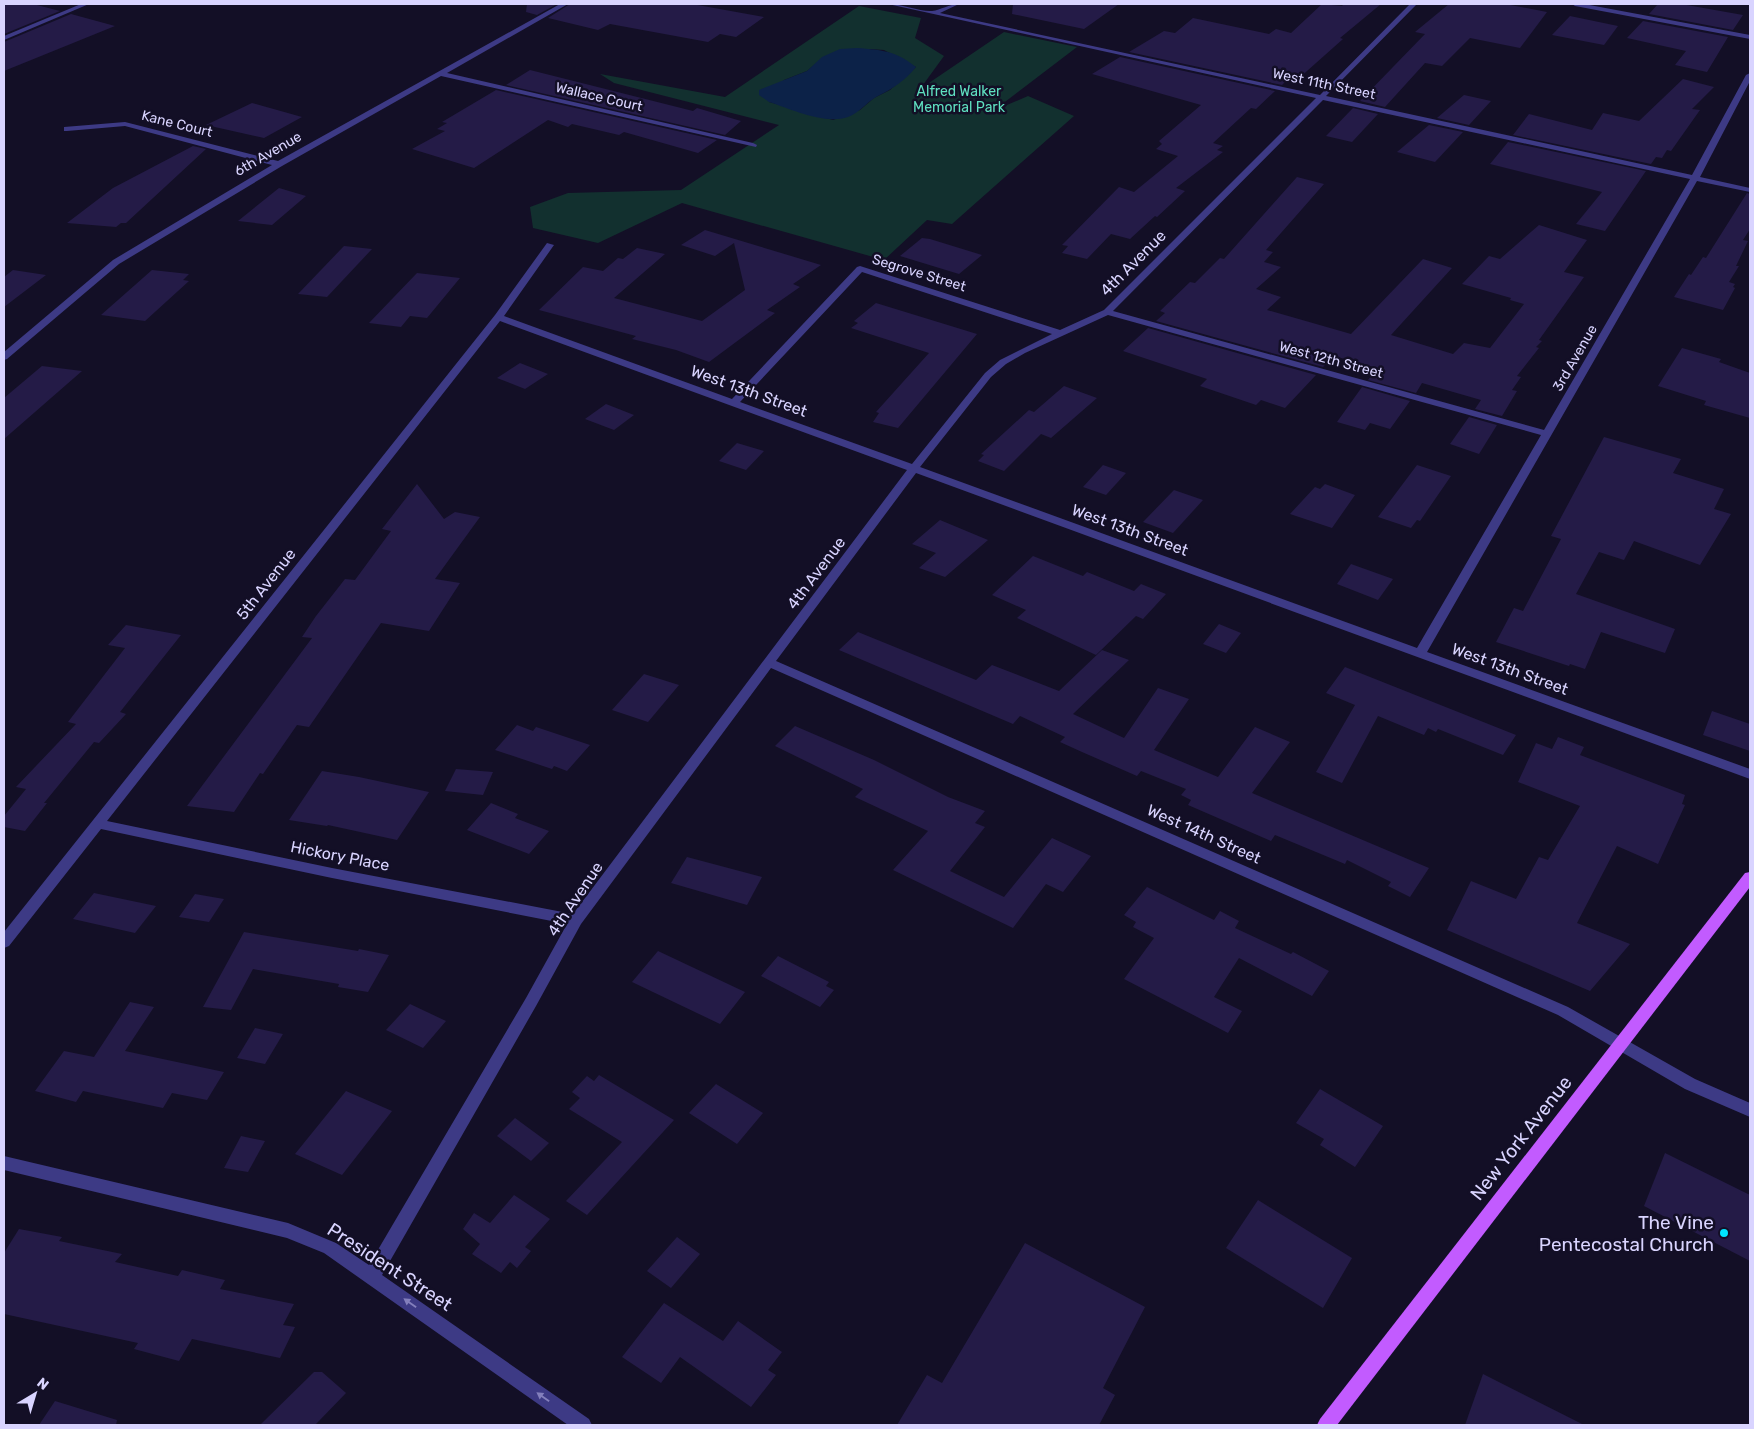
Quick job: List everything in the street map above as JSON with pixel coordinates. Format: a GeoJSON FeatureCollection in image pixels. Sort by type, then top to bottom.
{"type":"FeatureCollection","features":[{"type":"Feature","properties":{"kind":"main road","name":"New York Avenue"},"geometry":{"type":"LineString","coordinates":[[1326,1425],[1750,877]]}},
{"type":"Feature","properties":{"kind":"street"},"geometry":{"type":"LineString","coordinates":[[4,38],[86,4]]}},
{"type":"Feature","properties":{"kind":"street","name":"6th Avenue"},"geometry":{"type":"LineString","coordinates":[[4,357],[116,262],[279,164],[565,4]]}},
{"type":"Feature","properties":{"kind":"street","name":"West 11th Street"},"geometry":{"type":"LineString","coordinates":[[891,4],[936,12],[1750,190]]}},
{"type":"Feature","properties":{"kind":"street"},"geometry":{"type":"LineString","coordinates":[[936,12],[956,4]]}},
{"type":"Feature","properties":{"kind":"street","name":"4th Avenue"},"geometry":{"type":"LineString","coordinates":[[372,1276],[531,1002],[576,920],[914,468],[988,375],[1003,362],[1107,312],[1414,4]]}},
{"type":"Feature","properties":{"kind":"street"},"geometry":{"type":"LineString","coordinates":[[1575,4],[1750,37]]}},
{"type":"Feature","properties":{"kind":"street","name":"Wallace Court"},"geometry":{"type":"LineString","coordinates":[[440,74],[753,145]]}},
{"type":"Feature","properties":{"kind":"street","name":"3rd Avenue"},"geometry":{"type":"LineString","coordinates":[[1420,653],[1548,434],[1694,178],[1750,75]]}},
{"type":"Feature","properties":{"kind":"street","name":"Kane Court"},"geometry":{"type":"LineString","coordinates":[[67,129],[125,124],[279,164]]}},
{"type":"Feature","properties":{"kind":"street","name":"5th Avenue"},"geometry":{"type":"LineString","coordinates":[[4,942],[498,316],[550,245]]}},
{"type":"Feature","properties":{"kind":"street","name":"Segrove Street"},"geometry":{"type":"LineString","coordinates":[[734,402],[860,269],[1060,333]]}},
{"type":"Feature","properties":{"kind":"street","name":"West 12th Street"},"geometry":{"type":"LineString","coordinates":[[1107,312],[1548,434]]}},
{"type":"Feature","properties":{"kind":"street","name":"West 13th Street"},"geometry":{"type":"LineString","coordinates":[[498,316],[1750,774]]}},
{"type":"Feature","properties":{"kind":"street","name":"West 14th Street"},"geometry":{"type":"LineString","coordinates":[[769,663],[1563,1011],[1690,1084],[1750,1110]]}},
{"type":"Feature","properties":{"kind":"street","name":"Hickory Place"},"geometry":{"type":"LineString","coordinates":[[98,824],[332,873],[576,920]]}},
{"type":"Feature","properties":{"kind":"street","name":"President Street"},"geometry":{"type":"LineString","coordinates":[[4,1163],[288,1231],[330,1248],[583,1425]]}},
{"type":"Feature","properties":{"kind":"green space","name":"Alfred Walker Memorial Park"},"geometry":{"type":"Polygon","coordinates":[[[859,6],[921,18],[915,38],[944,56],[920,89],[1004,32],[1077,47],[993,111],[1028,96],[1074,116],[952,224],[927,220],[884,260],[682,203],[598,243],[533,228],[530,207],[568,193],[681,190],[779,125],[614,83],[600,74],[725,97],[859,6]],[[871,49],[814,65],[807,71],[784,80],[769,102],[833,120],[860,110],[874,98],[890,90],[916,67],[884,50],[871,49]]]}},
{"type":"Feature","properties":{"kind":"water"},"geometry":{"type":"Polygon","coordinates":[[[857,48],[889,52],[916,67],[898,84],[872,99],[856,113],[839,119],[818,118],[808,115],[769,102],[759,95],[759,90],[807,71],[822,57],[840,49],[857,48]]]}},
{"type":"Feature","properties":{"kind":"building"},"geometry":{"type":"Polygon","coordinates":[[[4,4],[33,4],[60,11],[4,34],[4,4]]]}},
{"type":"Feature","properties":{"kind":"building"},"geometry":{"type":"Polygon","coordinates":[[[527,4],[557,4],[537,15],[526,12],[527,4]]]}},
{"type":"Feature","properties":{"kind":"building"},"geometry":{"type":"Polygon","coordinates":[[[570,4],[692,4],[764,17],[736,37],[720,34],[708,42],[610,24],[598,30],[548,18],[570,4]]]}},
{"type":"Feature","properties":{"kind":"building"},"geometry":{"type":"Polygon","coordinates":[[[1013,4],[1119,4],[1084,29],[1012,14],[1013,4]]]}},
{"type":"Feature","properties":{"kind":"building"},"geometry":{"type":"Polygon","coordinates":[[[1322,4],[1342,6],[1344,4],[1381,4],[1340,38],[1343,39],[1298,79],[1290,77],[1282,85],[1129,52],[1164,31],[1175,33],[1193,18],[1269,34],[1276,29],[1291,33],[1322,4]]]}},
{"type":"Feature","properties":{"kind":"building"},"geometry":{"type":"Polygon","coordinates":[[[1449,4],[1505,4],[1547,12],[1520,48],[1470,38],[1442,66],[1425,63],[1385,107],[1360,101],[1425,34],[1415,32],[1449,4]]]}},
{"type":"Feature","properties":{"kind":"building"},"geometry":{"type":"Polygon","coordinates":[[[1658,4],[1681,4],[1743,15],[1733,30],[1649,14],[1658,4]]]}},
{"type":"Feature","properties":{"kind":"building"},"geometry":{"type":"Polygon","coordinates":[[[71,14],[115,26],[4,71],[4,42],[71,14]]]}},
{"type":"Feature","properties":{"kind":"building"},"geometry":{"type":"Polygon","coordinates":[[[1570,16],[1618,26],[1604,45],[1552,35],[1570,16]]]}},
{"type":"Feature","properties":{"kind":"building"},"geometry":{"type":"Polygon","coordinates":[[[1643,21],[1728,37],[1707,72],[1675,65],[1686,51],[1627,38],[1643,21]]]}},
{"type":"Feature","properties":{"kind":"building"},"geometry":{"type":"Polygon","coordinates":[[[1120,57],[1275,91],[1256,109],[1251,108],[1213,143],[1223,146],[1217,150],[1223,152],[1176,188],[1185,191],[1157,217],[1155,216],[1130,239],[1111,234],[1087,259],[1062,253],[1068,246],[1062,245],[1119,187],[1134,192],[1178,156],[1156,149],[1162,144],[1159,141],[1201,105],[1092,74],[1120,57]]]}},
{"type":"Feature","properties":{"kind":"building"},"geometry":{"type":"Polygon","coordinates":[[[530,70],[693,111],[697,108],[741,121],[725,135],[506,85],[530,70]]]}},
{"type":"Feature","properties":{"kind":"building"},"geometry":{"type":"Polygon","coordinates":[[[1683,79],[1714,87],[1692,109],[1700,110],[1671,151],[1667,150],[1662,158],[1656,157],[1651,164],[1513,135],[1529,114],[1592,130],[1603,113],[1639,121],[1683,79]]]}},
{"type":"Feature","properties":{"kind":"building"},"geometry":{"type":"Polygon","coordinates":[[[496,90],[717,140],[698,153],[624,132],[619,135],[572,124],[568,127],[548,120],[474,168],[412,149],[445,131],[437,129],[447,123],[442,122],[496,90]]]}},
{"type":"Feature","properties":{"kind":"building"},"geometry":{"type":"Polygon","coordinates":[[[1464,95],[1491,101],[1469,125],[1437,118],[1464,95]]]}},
{"type":"Feature","properties":{"kind":"building"},"geometry":{"type":"Polygon","coordinates":[[[252,103],[302,117],[264,138],[206,125],[252,103]]]}},
{"type":"Feature","properties":{"kind":"building"},"geometry":{"type":"Polygon","coordinates":[[[1353,108],[1378,114],[1352,142],[1326,136],[1353,108]]]}},
{"type":"Feature","properties":{"kind":"building"},"geometry":{"type":"Polygon","coordinates":[[[1429,125],[1463,132],[1435,162],[1397,152],[1429,125]]]}},
{"type":"Feature","properties":{"kind":"building"},"geometry":{"type":"Polygon","coordinates":[[[1508,142],[1646,171],[1605,231],[1576,224],[1602,192],[1490,164],[1508,142]]]}},
{"type":"Feature","properties":{"kind":"building"},"geometry":{"type":"Polygon","coordinates":[[[193,146],[206,149],[126,223],[121,223],[116,227],[67,223],[113,188],[193,146]]]}},
{"type":"Feature","properties":{"kind":"building"},"geometry":{"type":"Polygon","coordinates":[[[1297,177],[1324,184],[1266,250],[1273,252],[1264,262],[1281,267],[1256,289],[1281,297],[1267,310],[1351,334],[1423,259],[1452,268],[1391,335],[1453,354],[1464,343],[1490,348],[1524,304],[1510,300],[1511,298],[1462,284],[1489,256],[1500,259],[1539,225],[1587,240],[1564,272],[1584,277],[1539,340],[1542,341],[1536,347],[1539,348],[1517,376],[1521,377],[1512,390],[1517,391],[1502,416],[1475,409],[1481,400],[1422,383],[1416,393],[1368,380],[1377,368],[1334,356],[1323,367],[1156,321],[1165,313],[1160,311],[1190,282],[1195,283],[1220,258],[1224,259],[1297,177]]]}},
{"type":"Feature","properties":{"kind":"building"},"geometry":{"type":"Polygon","coordinates":[[[279,188],[306,196],[272,225],[238,221],[279,188]]]}},
{"type":"Feature","properties":{"kind":"building"},"geometry":{"type":"Polygon","coordinates":[[[1747,193],[1750,194],[1750,229],[1743,240],[1748,241],[1736,266],[1739,266],[1729,282],[1735,284],[1733,287],[1735,288],[1723,310],[1674,297],[1689,274],[1691,275],[1703,257],[1706,258],[1747,193]]]}},
{"type":"Feature","properties":{"kind":"building"},"geometry":{"type":"Polygon","coordinates":[[[705,230],[821,265],[793,284],[800,287],[767,310],[775,313],[709,362],[676,350],[632,339],[636,336],[539,310],[583,267],[603,271],[618,258],[623,259],[637,248],[665,254],[614,298],[702,321],[745,290],[734,243],[715,256],[681,245],[705,230]]]}},
{"type":"Feature","properties":{"kind":"building"},"geometry":{"type":"Polygon","coordinates":[[[922,238],[982,255],[959,274],[900,256],[922,238]]]}},
{"type":"Feature","properties":{"kind":"building"},"geometry":{"type":"Polygon","coordinates":[[[344,246],[372,249],[327,297],[298,294],[344,246]]]}},
{"type":"Feature","properties":{"kind":"building"},"geometry":{"type":"Polygon","coordinates":[[[13,270],[46,275],[4,307],[4,277],[13,270]]]}},
{"type":"Feature","properties":{"kind":"building"},"geometry":{"type":"Polygon","coordinates":[[[152,270],[189,274],[183,280],[189,281],[145,321],[101,315],[152,270]]]}},
{"type":"Feature","properties":{"kind":"building"},"geometry":{"type":"Polygon","coordinates":[[[417,273],[460,278],[427,318],[410,316],[401,327],[369,323],[417,273]]]}},
{"type":"Feature","properties":{"kind":"building"},"geometry":{"type":"Polygon","coordinates":[[[876,303],[977,334],[898,428],[873,422],[879,413],[876,412],[929,353],[851,328],[858,323],[854,321],[876,303]]]}},
{"type":"Feature","properties":{"kind":"building"},"geometry":{"type":"Polygon","coordinates":[[[1148,328],[1316,375],[1285,408],[1261,400],[1256,405],[1200,386],[1207,379],[1123,351],[1148,328]]]}},
{"type":"Feature","properties":{"kind":"building"},"geometry":{"type":"Polygon","coordinates":[[[1682,348],[1721,359],[1719,362],[1750,373],[1750,418],[1704,405],[1706,401],[1658,386],[1682,348]]]}},
{"type":"Feature","properties":{"kind":"building"},"geometry":{"type":"Polygon","coordinates":[[[520,363],[548,374],[525,389],[497,378],[520,363]]]}},
{"type":"Feature","properties":{"kind":"building"},"geometry":{"type":"Polygon","coordinates":[[[42,366],[82,371],[4,439],[4,398],[42,366]]]}},
{"type":"Feature","properties":{"kind":"building"},"geometry":{"type":"Polygon","coordinates":[[[1064,386],[1097,398],[1051,438],[1041,434],[1004,471],[978,461],[984,455],[981,454],[1029,410],[1034,412],[1064,386]]]}},
{"type":"Feature","properties":{"kind":"building"},"geometry":{"type":"Polygon","coordinates":[[[1362,387],[1410,401],[1390,429],[1370,423],[1365,430],[1337,422],[1362,387]]]}},
{"type":"Feature","properties":{"kind":"building"},"geometry":{"type":"Polygon","coordinates":[[[606,404],[634,415],[614,430],[585,419],[606,404]]]}},
{"type":"Feature","properties":{"kind":"building"},"geometry":{"type":"Polygon","coordinates":[[[1469,417],[1497,425],[1479,454],[1450,444],[1469,417]]]}},
{"type":"Feature","properties":{"kind":"building"},"geometry":{"type":"Polygon","coordinates":[[[1604,437],[1681,459],[1673,473],[1724,489],[1714,509],[1731,514],[1700,565],[1634,541],[1624,560],[1599,552],[1576,594],[1675,629],[1665,653],[1601,632],[1585,669],[1570,664],[1569,666],[1496,642],[1514,608],[1523,611],[1561,539],[1551,536],[1604,437]]]}},
{"type":"Feature","properties":{"kind":"building"},"geometry":{"type":"Polygon","coordinates":[[[737,443],[764,451],[746,470],[719,461],[737,443]]]}},
{"type":"Feature","properties":{"kind":"building"},"geometry":{"type":"Polygon","coordinates":[[[1103,465],[1126,473],[1106,495],[1083,487],[1103,465]]]}},
{"type":"Feature","properties":{"kind":"building"},"geometry":{"type":"Polygon","coordinates":[[[1417,465],[1451,476],[1420,521],[1417,520],[1411,528],[1378,517],[1417,465]]]}},
{"type":"Feature","properties":{"kind":"building"},"geometry":{"type":"Polygon","coordinates":[[[417,484],[444,519],[455,512],[480,517],[435,579],[460,583],[429,631],[381,623],[309,727],[297,725],[263,774],[260,773],[234,812],[187,806],[312,638],[302,637],[316,616],[345,579],[355,580],[391,531],[382,529],[417,484]]]}},
{"type":"Feature","properties":{"kind":"building"},"geometry":{"type":"Polygon","coordinates":[[[1325,484],[1355,495],[1332,528],[1290,514],[1315,487],[1320,489],[1325,484]]]}},
{"type":"Feature","properties":{"kind":"building"},"geometry":{"type":"Polygon","coordinates":[[[1174,490],[1203,500],[1173,533],[1143,522],[1174,490]]]}},
{"type":"Feature","properties":{"kind":"building"},"geometry":{"type":"Polygon","coordinates":[[[940,520],[988,540],[945,577],[919,568],[936,553],[912,544],[940,520]]]}},
{"type":"Feature","properties":{"kind":"building"},"geometry":{"type":"Polygon","coordinates":[[[1033,556],[1083,576],[1087,572],[1134,591],[1141,584],[1166,594],[1143,619],[1136,616],[1096,655],[1017,618],[1026,610],[992,595],[1033,556]]]}},
{"type":"Feature","properties":{"kind":"building"},"geometry":{"type":"Polygon","coordinates":[[[1351,564],[1393,579],[1378,600],[1337,584],[1351,564]]]}},
{"type":"Feature","properties":{"kind":"building"},"geometry":{"type":"Polygon","coordinates":[[[1219,624],[1241,633],[1226,653],[1203,644],[1219,624]]]}},
{"type":"Feature","properties":{"kind":"building"},"geometry":{"type":"Polygon","coordinates":[[[126,625],[181,635],[120,712],[126,714],[99,743],[94,742],[44,803],[47,803],[25,831],[4,827],[4,816],[26,789],[16,787],[76,724],[68,722],[125,648],[108,645],[126,625]]]}},
{"type":"Feature","properties":{"kind":"building"},"geometry":{"type":"Polygon","coordinates":[[[858,632],[976,680],[992,665],[1059,691],[1102,650],[1129,660],[1073,714],[1124,738],[1158,688],[1189,699],[1154,750],[1218,777],[1255,727],[1290,742],[1252,793],[1429,868],[1410,897],[1388,886],[1391,882],[1347,860],[1345,864],[1275,835],[1271,841],[1188,805],[1191,800],[1181,795],[1186,789],[1141,771],[1137,776],[1060,742],[1065,737],[1020,716],[1013,724],[839,650],[858,632]]]}},
{"type":"Feature","properties":{"kind":"building"},"geometry":{"type":"Polygon","coordinates":[[[1345,667],[1516,735],[1503,755],[1438,729],[1436,732],[1428,728],[1424,735],[1378,716],[1342,783],[1316,772],[1355,705],[1326,693],[1345,667]]]}},
{"type":"Feature","properties":{"kind":"building"},"geometry":{"type":"Polygon","coordinates":[[[644,674],[679,685],[648,722],[612,710],[644,674]]]}},
{"type":"Feature","properties":{"kind":"building"},"geometry":{"type":"Polygon","coordinates":[[[1712,711],[1750,724],[1750,751],[1703,735],[1712,711]]]}},
{"type":"Feature","properties":{"kind":"building"},"geometry":{"type":"Polygon","coordinates":[[[517,725],[533,731],[536,727],[590,745],[567,771],[554,766],[552,769],[495,750],[517,725]]]}},
{"type":"Feature","properties":{"kind":"building"},"geometry":{"type":"Polygon","coordinates":[[[795,726],[874,760],[948,797],[985,811],[975,823],[985,827],[950,871],[1004,897],[1052,838],[1091,856],[1063,892],[1046,884],[1013,928],[893,870],[928,831],[855,797],[863,789],[775,746],[795,726]]]}},
{"type":"Feature","properties":{"kind":"building"},"geometry":{"type":"Polygon","coordinates":[[[1558,737],[1584,747],[1580,755],[1685,795],[1682,804],[1685,805],[1658,864],[1617,846],[1577,923],[1630,944],[1590,991],[1447,930],[1471,881],[1516,899],[1539,857],[1548,860],[1580,806],[1518,782],[1536,743],[1552,749],[1558,737]]]}},
{"type":"Feature","properties":{"kind":"building"},"geometry":{"type":"Polygon","coordinates":[[[456,769],[493,772],[483,795],[445,791],[456,769]]]}},
{"type":"Feature","properties":{"kind":"building"},"geometry":{"type":"Polygon","coordinates":[[[322,771],[429,792],[397,840],[328,825],[289,820],[322,771]]]}},
{"type":"Feature","properties":{"kind":"building"},"geometry":{"type":"Polygon","coordinates":[[[491,803],[518,814],[515,818],[549,831],[529,854],[467,830],[491,803]]]}},
{"type":"Feature","properties":{"kind":"building"},"geometry":{"type":"Polygon","coordinates":[[[687,857],[762,877],[747,905],[671,883],[687,857]]]}},
{"type":"Feature","properties":{"kind":"building"},"geometry":{"type":"Polygon","coordinates":[[[1147,887],[1214,920],[1220,911],[1239,921],[1235,928],[1291,954],[1293,952],[1329,971],[1312,996],[1239,958],[1214,997],[1242,1011],[1228,1033],[1124,979],[1154,938],[1133,927],[1136,922],[1124,915],[1147,887]]]}},
{"type":"Feature","properties":{"kind":"building"},"geometry":{"type":"Polygon","coordinates":[[[94,893],[156,906],[135,933],[73,919],[94,893]]]}},
{"type":"Feature","properties":{"kind":"building"},"geometry":{"type":"Polygon","coordinates":[[[195,894],[224,899],[209,922],[179,917],[195,894]]]}},
{"type":"Feature","properties":{"kind":"building"},"geometry":{"type":"Polygon","coordinates":[[[244,932],[389,955],[368,992],[338,987],[339,984],[253,969],[231,1010],[203,1007],[244,932]]]}},
{"type":"Feature","properties":{"kind":"building"},"geometry":{"type":"Polygon","coordinates":[[[658,951],[745,992],[720,1024],[632,982],[658,951]]]}},
{"type":"Feature","properties":{"kind":"building"},"geometry":{"type":"Polygon","coordinates":[[[778,956],[829,982],[826,986],[834,990],[820,1007],[761,976],[778,956]]]}},
{"type":"Feature","properties":{"kind":"building"},"geometry":{"type":"Polygon","coordinates":[[[130,1002],[154,1007],[125,1051],[224,1072],[207,1100],[172,1093],[163,1108],[83,1091],[76,1102],[35,1091],[64,1051],[94,1057],[130,1002]]]}},
{"type":"Feature","properties":{"kind":"building"},"geometry":{"type":"Polygon","coordinates":[[[410,1004],[446,1021],[423,1048],[386,1030],[410,1004]]]}},
{"type":"Feature","properties":{"kind":"building"},"geometry":{"type":"Polygon","coordinates":[[[255,1028],[283,1034],[265,1064],[237,1058],[255,1028]]]}},
{"type":"Feature","properties":{"kind":"building"},"geometry":{"type":"Polygon","coordinates":[[[599,1075],[674,1120],[587,1215],[566,1201],[622,1142],[569,1109],[580,1098],[572,1092],[587,1076],[594,1081],[599,1075]]]}},
{"type":"Feature","properties":{"kind":"building"},"geometry":{"type":"Polygon","coordinates":[[[716,1084],[763,1113],[737,1144],[689,1113],[716,1084]]]}},
{"type":"Feature","properties":{"kind":"building"},"geometry":{"type":"Polygon","coordinates":[[[1320,1089],[1383,1126],[1355,1167],[1320,1145],[1324,1139],[1296,1123],[1320,1089]]]}},
{"type":"Feature","properties":{"kind":"building"},"geometry":{"type":"Polygon","coordinates":[[[346,1091],[392,1111],[342,1175],[295,1154],[346,1091]]]}},
{"type":"Feature","properties":{"kind":"building"},"geometry":{"type":"Polygon","coordinates":[[[515,1118],[549,1143],[531,1161],[497,1136],[515,1118]]]}},
{"type":"Feature","properties":{"kind":"building"},"geometry":{"type":"Polygon","coordinates":[[[241,1136],[265,1141],[248,1172],[224,1168],[241,1136]]]}},
{"type":"Feature","properties":{"kind":"building","name":"The Vine Pentecostal Church"},"geometry":{"type":"Polygon","coordinates":[[[1665,1153],[1750,1195],[1750,1261],[1644,1206],[1665,1153]]]}},
{"type":"Feature","properties":{"kind":"building"},"geometry":{"type":"Polygon","coordinates":[[[514,1195],[550,1219],[525,1247],[531,1251],[517,1268],[510,1262],[501,1273],[472,1254],[480,1244],[463,1229],[474,1213],[490,1223],[514,1195]]]}},
{"type":"Feature","properties":{"kind":"building"},"geometry":{"type":"Polygon","coordinates":[[[1258,1200],[1352,1258],[1323,1308],[1226,1248],[1258,1200]]]}},
{"type":"Feature","properties":{"kind":"building"},"geometry":{"type":"Polygon","coordinates":[[[19,1229],[62,1237],[59,1241],[122,1254],[115,1262],[178,1276],[182,1270],[225,1280],[220,1289],[294,1304],[283,1325],[295,1327],[280,1358],[192,1339],[179,1361],[134,1349],[138,1343],[4,1314],[4,1253],[19,1229]]]}},
{"type":"Feature","properties":{"kind":"building"},"geometry":{"type":"Polygon","coordinates":[[[677,1237],[700,1254],[671,1288],[647,1271],[677,1237]]]}},
{"type":"Feature","properties":{"kind":"building"},"geometry":{"type":"Polygon","coordinates":[[[1025,1243],[1145,1307],[1103,1388],[1115,1395],[1099,1425],[897,1425],[927,1375],[942,1383],[1025,1243]]]}},
{"type":"Feature","properties":{"kind":"building"},"geometry":{"type":"Polygon","coordinates":[[[664,1303],[723,1341],[738,1321],[782,1352],[768,1370],[776,1375],[751,1407],[680,1357],[661,1383],[622,1357],[664,1303]]]}},
{"type":"Feature","properties":{"kind":"building"},"geometry":{"type":"Polygon","coordinates":[[[314,1372],[322,1372],[346,1393],[315,1425],[260,1425],[314,1372]]]}},
{"type":"Feature","properties":{"kind":"building"},"geometry":{"type":"Polygon","coordinates":[[[1483,1374],[1584,1425],[1465,1425],[1483,1374]]]}},
{"type":"Feature","properties":{"kind":"building"},"geometry":{"type":"Polygon","coordinates":[[[55,1401],[117,1420],[116,1425],[39,1425],[55,1401]]]}},
{"type":"Feature","properties":{"kind":"place","name":"The Vine Pentecostal Church"},"geometry":{"type":"Point","coordinates":[1724,1233]}}]}
